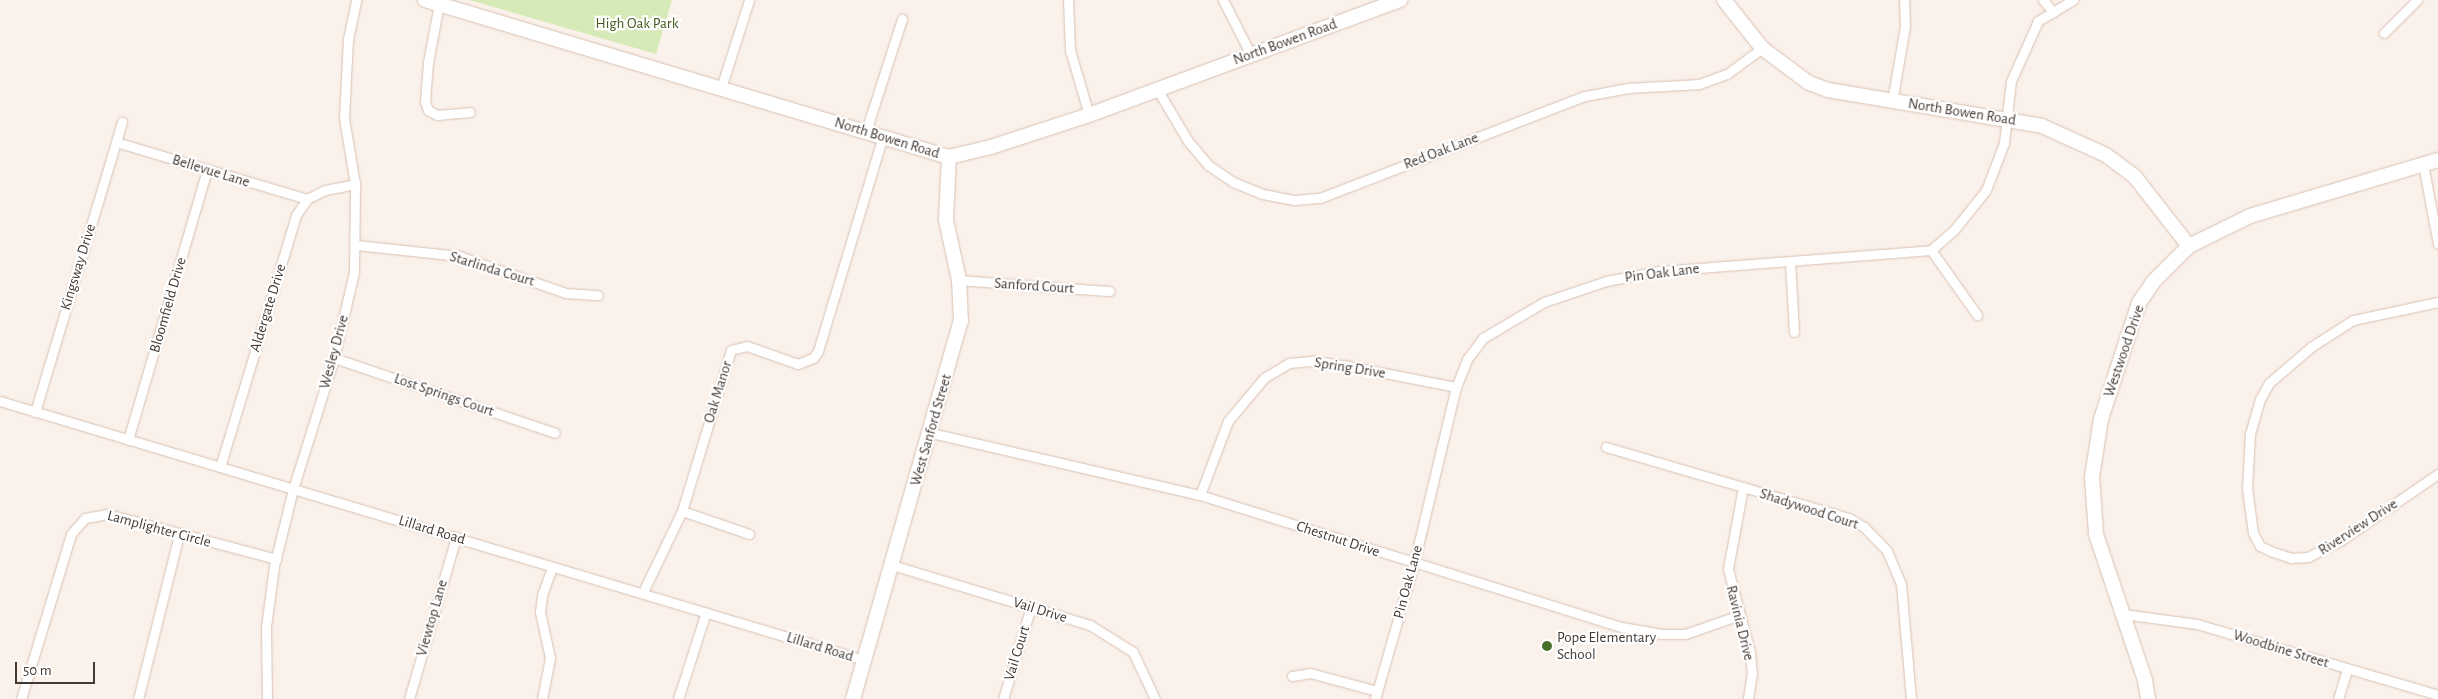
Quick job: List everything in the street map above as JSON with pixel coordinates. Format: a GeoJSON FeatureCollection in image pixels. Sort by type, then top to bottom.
{"type":"FeatureCollection","features":[{"type":"Feature","properties":{"kind":"street","name":"Wesley Drive"},"geometry":{"type":"LineString","coordinates":[[267,699],[266,627],[276,559],[293,489],[334,358],[354,272],[356,246],[355,184],[344,118],[348,39],[356,0]]}},
{"type":"Feature","properties":{"kind":"street","name":"North Bowen Road"},"geometry":{"type":"LineString","coordinates":[[425,0],[949,157],[991,147],[1089,115],[1400,0]]}},
{"type":"Feature","properties":{"kind":"street"},"geometry":{"type":"LineString","coordinates":[[721,88],[749,0]]}},
{"type":"Feature","properties":{"kind":"street"},"geometry":{"type":"LineString","coordinates":[[1068,0],[1070,50],[1089,115]]}},
{"type":"Feature","properties":{"kind":"street"},"geometry":{"type":"LineString","coordinates":[[1223,0],[1251,54]]}},
{"type":"Feature","properties":{"kind":"street","name":"North Bowen Road"},"geometry":{"type":"LineString","coordinates":[[1724,0],[1762,48],[1809,83],[1828,90],[1892,102],[2008,118],[2063,133],[2106,155],[2135,177],[2189,246]]}},
{"type":"Feature","properties":{"kind":"street"},"geometry":{"type":"LineString","coordinates":[[1892,102],[1905,26],[1904,0]]}},
{"type":"Feature","properties":{"kind":"street"},"geometry":{"type":"LineString","coordinates":[[2043,0],[2053,12]]}},
{"type":"Feature","properties":{"kind":"street"},"geometry":{"type":"LineString","coordinates":[[1977,315],[1931,250],[1954,230],[1986,190],[2004,143],[2011,81],[2038,21],[2073,0]]}},
{"type":"Feature","properties":{"kind":"street"},"geometry":{"type":"LineString","coordinates":[[2384,33],[2417,0]]}},
{"type":"Feature","properties":{"kind":"street"},"geometry":{"type":"LineString","coordinates":[[439,4],[428,62],[425,102],[428,110],[437,115],[470,112]]}},
{"type":"Feature","properties":{"kind":"street"},"geometry":{"type":"LineString","coordinates":[[866,131],[902,19]]}},
{"type":"Feature","properties":{"kind":"street","name":"Red Oak Lane"},"geometry":{"type":"LineString","coordinates":[[1157,89],[1188,141],[1208,165],[1233,182],[1255,191],[1295,200],[1320,198],[1586,96],[1637,87],[1699,84],[1727,74],[1762,48]]}},
{"type":"Feature","properties":{"kind":"street","name":"Kingsway Drive"},"geometry":{"type":"LineString","coordinates":[[35,412],[122,122]]}},
{"type":"Feature","properties":{"kind":"street","name":"Oak Manor"},"geometry":{"type":"LineString","coordinates":[[643,592],[682,511],[731,350],[747,346],[798,364],[813,358],[818,351],[882,136]]}},
{"type":"Feature","properties":{"kind":"street","name":"Bellevue Lane"},"geometry":{"type":"LineString","coordinates":[[116,142],[307,199]]}},
{"type":"Feature","properties":{"kind":"street","name":"West Sanford Street"},"geometry":{"type":"LineString","coordinates":[[853,699],[931,433],[961,320],[959,280],[946,220],[949,157]]}},
{"type":"Feature","properties":{"kind":"street","name":"Westwood Drive"},"geometry":{"type":"LineString","coordinates":[[2148,699],[2145,680],[2096,534],[2092,477],[2101,418],[2139,303],[2153,282],[2189,246],[2250,216],[2438,160]]}},
{"type":"Feature","properties":{"kind":"street"},"geometry":{"type":"LineString","coordinates":[[2423,164],[2438,244]]}},
{"type":"Feature","properties":{"kind":"street","name":"Bloomfield Drive"},"geometry":{"type":"LineString","coordinates":[[128,440],[208,170]]}},
{"type":"Feature","properties":{"kind":"street"},"geometry":{"type":"LineString","coordinates":[[307,199],[325,190],[355,184]]}},
{"type":"Feature","properties":{"kind":"street","name":"Aldergate Drive"},"geometry":{"type":"LineString","coordinates":[[220,467],[296,215],[307,199]]}},
{"type":"Feature","properties":{"kind":"street","name":"Starlinda Court"},"geometry":{"type":"LineString","coordinates":[[356,246],[459,256],[566,293],[598,295]]}},
{"type":"Feature","properties":{"kind":"street","name":"Pin Oak Lane"},"geometry":{"type":"LineString","coordinates":[[1376,695],[1414,563],[1456,387],[1468,358],[1483,338],[1544,302],[1606,281],[1660,271],[1931,250]]}},
{"type":"Feature","properties":{"kind":"street"},"geometry":{"type":"LineString","coordinates":[[1790,262],[1794,332]]}},
{"type":"Feature","properties":{"kind":"street","name":"Sanford Court"},"geometry":{"type":"LineString","coordinates":[[959,280],[1110,291]]}},
{"type":"Feature","properties":{"kind":"street","name":"Riverview Drive"},"geometry":{"type":"LineString","coordinates":[[2438,302],[2353,320],[2311,347],[2269,383],[2260,399],[2250,434],[2247,488],[2253,533],[2260,546],[2273,552],[2291,558],[2316,554],[2438,474]]}},
{"type":"Feature","properties":{"kind":"street","name":"Lost Springs Court"},"geometry":{"type":"LineString","coordinates":[[334,358],[555,433]]}},
{"type":"Feature","properties":{"kind":"street","name":"Spring Drive"},"geometry":{"type":"LineString","coordinates":[[1200,495],[1228,421],[1250,391],[1283,365],[1314,361],[1456,387]]}},
{"type":"Feature","properties":{"kind":"street","name":"Lillard Road"},"geometry":{"type":"LineString","coordinates":[[0,401],[456,537],[552,568],[643,592],[864,660]]}},
{"type":"Feature","properties":{"kind":"street","name":"Chestnut Drive"},"geometry":{"type":"LineString","coordinates":[[931,433],[1200,495],[1622,627],[1660,634],[1685,634],[1740,615]]}},
{"type":"Feature","properties":{"kind":"street","name":"Shadywood Court"},"geometry":{"type":"LineString","coordinates":[[1606,448],[1849,518],[1864,526],[1887,551],[1901,584],[1911,699]]}},
{"type":"Feature","properties":{"kind":"street","name":"Ravinia Drive"},"geometry":{"type":"LineString","coordinates":[[1743,488],[1728,569],[1752,673],[1748,699]]}},
{"type":"Feature","properties":{"kind":"street"},"geometry":{"type":"LineString","coordinates":[[682,511],[749,534]]}},
{"type":"Feature","properties":{"kind":"street","name":"Lamplighter Circle"},"geometry":{"type":"LineString","coordinates":[[21,699],[76,525],[91,516],[108,514],[180,535],[276,559]]}},
{"type":"Feature","properties":{"kind":"street"},"geometry":{"type":"LineString","coordinates":[[138,699],[180,535]]}},
{"type":"Feature","properties":{"kind":"street","name":"Viewtop Lane"},"geometry":{"type":"LineString","coordinates":[[408,699],[456,537]]}},
{"type":"Feature","properties":{"kind":"street","name":"Vail Drive"},"geometry":{"type":"LineString","coordinates":[[892,565],[1090,625],[1120,642],[1140,663],[1155,699]]}},
{"type":"Feature","properties":{"kind":"street"},"geometry":{"type":"LineString","coordinates":[[542,699],[550,658],[540,612],[552,568]]}},
{"type":"Feature","properties":{"kind":"street","name":"Vail Court"},"geometry":{"type":"LineString","coordinates":[[1003,699],[1031,607]]}},
{"type":"Feature","properties":{"kind":"street"},"geometry":{"type":"LineString","coordinates":[[678,699],[706,612]]}},
{"type":"Feature","properties":{"kind":"street","name":"Woodbine Street"},"geometry":{"type":"LineString","coordinates":[[2123,614],[2196,624],[2438,695]]}},
{"type":"Feature","properties":{"kind":"street"},"geometry":{"type":"LineString","coordinates":[[2338,699],[2347,669]]}},
{"type":"Feature","properties":{"kind":"street"},"geometry":{"type":"LineString","coordinates":[[1292,676],[1310,673],[1376,695]]}},
{"type":"Feature","properties":{"kind":"green space","name":"High Oak Park"},"geometry":{"type":"Polygon","coordinates":[[[469,0],[672,0],[656,54],[469,0]]]}},
{"type":"Feature","properties":{"kind":"place","name":"Pope Elementary School"},"geometry":{"type":"Point","coordinates":[1547,646]}}]}
